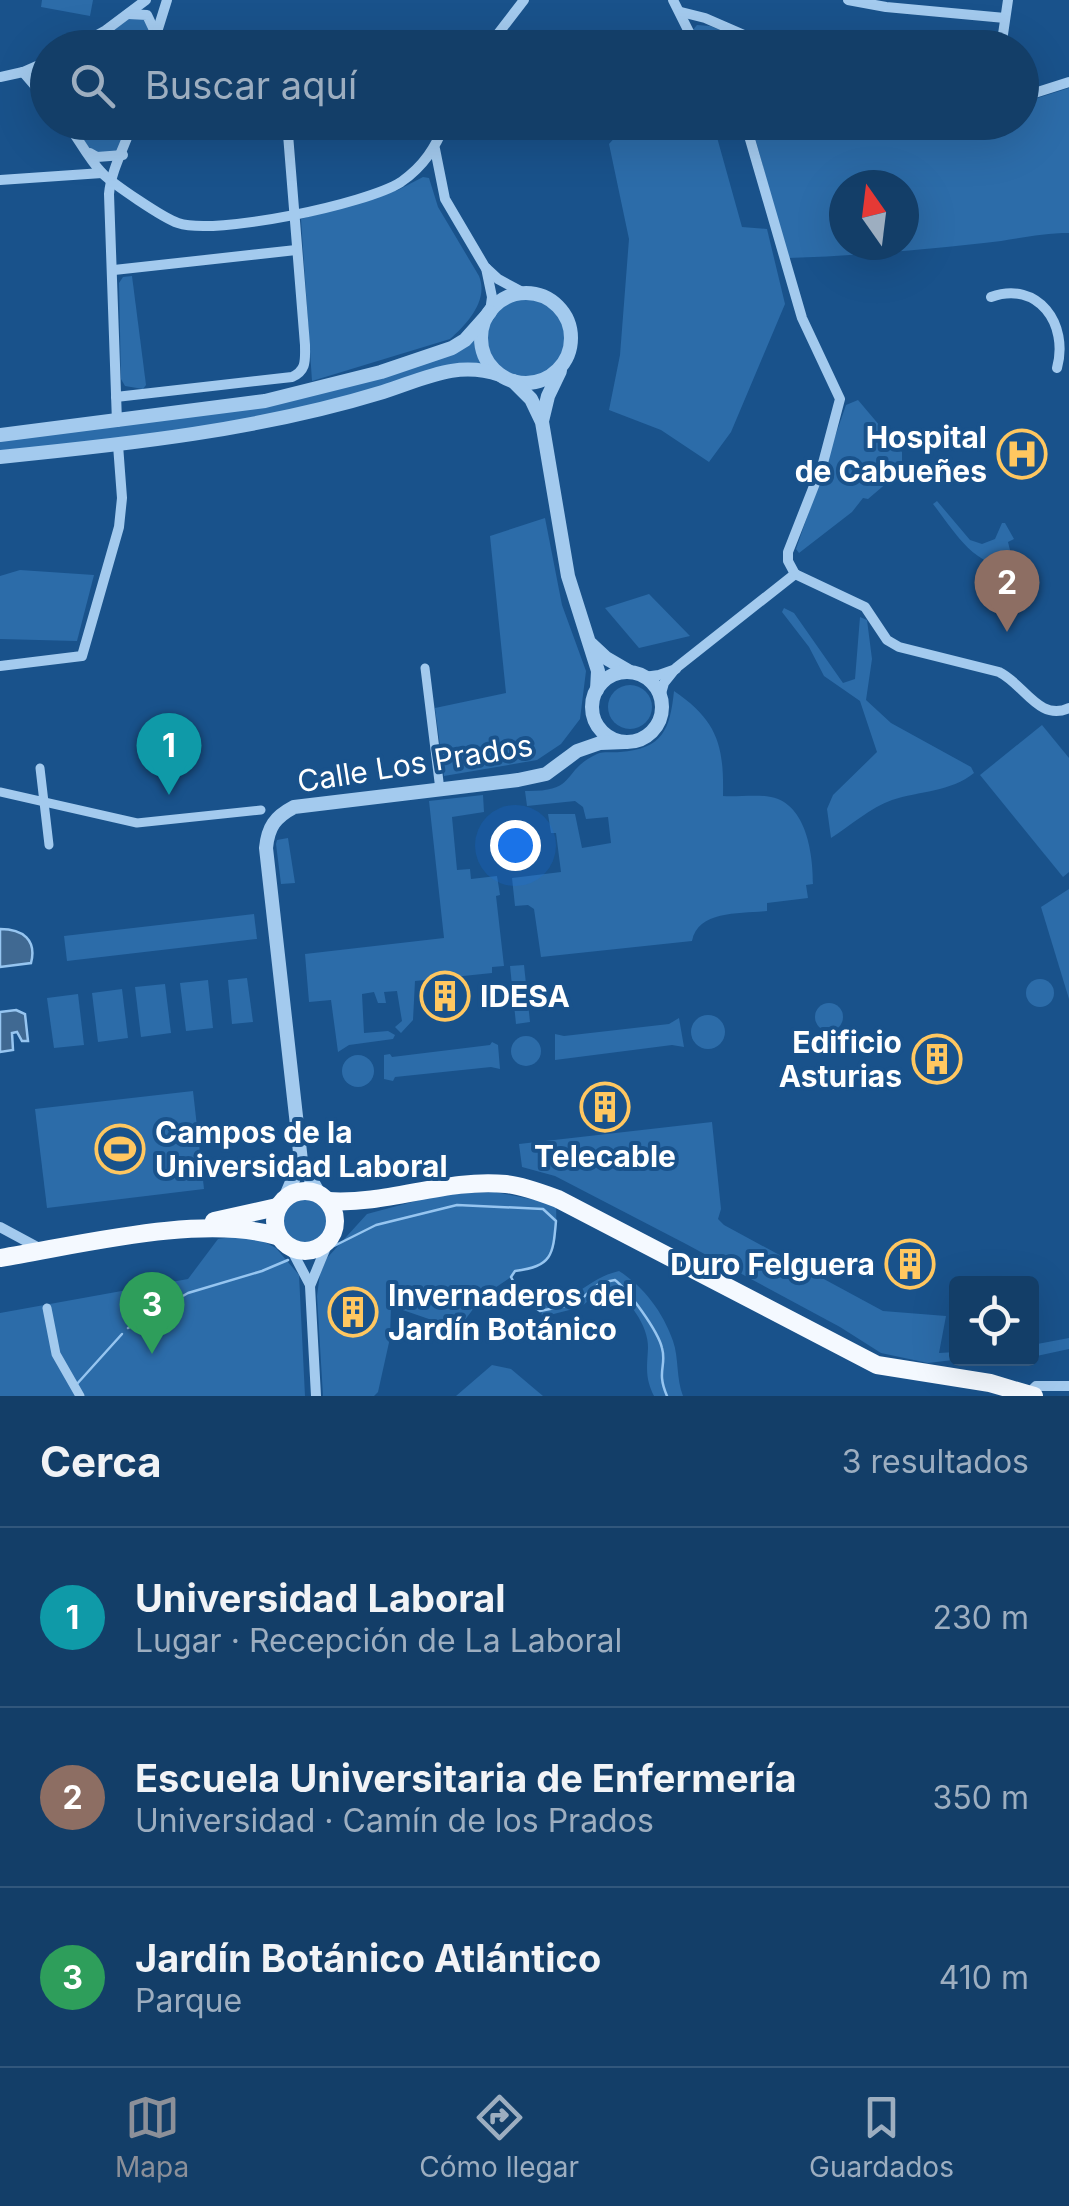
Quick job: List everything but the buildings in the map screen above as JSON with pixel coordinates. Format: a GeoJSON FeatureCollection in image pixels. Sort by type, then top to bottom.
{"type":"FeatureCollection","features":[{"type":"Feature","properties":{"kind":"highway"},"geometry":{"type":"LineString","coordinates":[[154,1234],[282,1201],[302,1190],[355,1202],[461,1184],[506,1184],[558,1199],[878,1366],[990,1384],[1031,1395]]}},
{"type":"Feature","properties":{"kind":"highway"},"geometry":{"type":"LineString","coordinates":[[323,1197],[333,1210],[331,1235]]}},
{"type":"Feature","properties":{"kind":"highway"},"geometry":{"type":"LineString","coordinates":[[0,1258],[154,1234],[245,1228],[309,1251],[357,1210],[388,1197]]}},
{"type":"Feature","properties":{"kind":"highway"},"geometry":{"type":"LineString","coordinates":[[282,1201],[274,1220],[284,1242]]}},
{"type":"Feature","properties":{"kind":"street"},"geometry":{"type":"LineString","coordinates":[[102,30],[146,0]]}},
{"type":"Feature","properties":{"kind":"street"},"geometry":{"type":"LineString","coordinates":[[156,30],[167,0]]}},
{"type":"Feature","properties":{"kind":"street"},"geometry":{"type":"LineString","coordinates":[[500,30],[524,0]]}},
{"type":"Feature","properties":{"kind":"street"},"geometry":{"type":"LineString","coordinates":[[674,0],[687,30]]}},
{"type":"Feature","properties":{"kind":"street"},"geometry":{"type":"LineString","coordinates":[[848,0],[1004,18]]}},
{"type":"Feature","properties":{"kind":"street"},"geometry":{"type":"LineString","coordinates":[[1003,30],[1008,0]]}},
{"type":"Feature","properties":{"kind":"street"},"geometry":{"type":"LineString","coordinates":[[681,12],[733,30]]}},
{"type":"Feature","properties":{"kind":"street"},"geometry":{"type":"LineString","coordinates":[[127,14],[147,15],[154,30]]}},
{"type":"Feature","properties":{"kind":"street"},"geometry":{"type":"LineString","coordinates":[[0,77],[30,69]]}},
{"type":"Feature","properties":{"kind":"street"},"geometry":{"type":"LineString","coordinates":[[23,72],[30,81]]}},
{"type":"Feature","properties":{"kind":"street"},"geometry":{"type":"LineString","coordinates":[[0,77],[30,84]]}},
{"type":"Feature","properties":{"kind":"street"},"geometry":{"type":"LineString","coordinates":[[1039,92],[1069,82]]}},
{"type":"Feature","properties":{"kind":"street"},"geometry":{"type":"LineString","coordinates":[[79,140],[106,176],[162,216],[196,227],[296,216],[396,185],[421,167],[438,140]]}},
{"type":"Feature","properties":{"kind":"street"},"geometry":{"type":"LineString","coordinates":[[117,422],[114,270],[106,176],[123,155],[128,140]]}},
{"type":"Feature","properties":{"kind":"street"},"geometry":{"type":"LineString","coordinates":[[116,396],[300,373],[305,365],[305,345],[289,140]]}},
{"type":"Feature","properties":{"kind":"street"},"geometry":{"type":"LineString","coordinates":[[749,140],[802,318],[840,399],[823,463],[788,552],[795,574],[866,607],[887,640],[899,647],[999,672],[1013,679],[1047,711],[1056,713],[1069,708]]}},
{"type":"Feature","properties":{"kind":"street"},"geometry":{"type":"LineString","coordinates":[[434,149],[445,199],[486,267],[498,280],[524,294],[548,299],[567,319],[571,340],[548,396],[542,422]]}},
{"type":"Feature","properties":{"kind":"street"},"geometry":{"type":"LineString","coordinates":[[86,150],[96,157],[123,155]]}},
{"type":"Feature","properties":{"kind":"street"},"geometry":{"type":"LineString","coordinates":[[71,172],[86,158],[86,150]]}},
{"type":"Feature","properties":{"kind":"street"},"geometry":{"type":"LineString","coordinates":[[0,180],[71,172],[106,176]]}},
{"type":"Feature","properties":{"kind":"street"},"geometry":{"type":"LineString","coordinates":[[114,270],[296,250]]}},
{"type":"Feature","properties":{"kind":"street"},"geometry":{"type":"LineString","coordinates":[[486,267],[492,297],[481,337],[488,362],[531,399],[542,422],[568,576],[598,671],[592,713],[602,732],[625,742],[643,738],[655,728],[664,683],[676,668]]}},
{"type":"Feature","properties":{"kind":"street"},"geometry":{"type":"LineString","coordinates":[[991,297],[1014,292],[1046,309],[1062,342],[1056,368]]}},
{"type":"Feature","properties":{"kind":"street"},"geometry":{"type":"LineString","coordinates":[[0,434],[265,401],[381,372],[452,348],[508,297],[524,294]]}},
{"type":"Feature","properties":{"kind":"street"},"geometry":{"type":"LineString","coordinates":[[0,458],[268,422],[328,409],[467,366],[528,382],[549,378],[564,363]]}},
{"type":"Feature","properties":{"kind":"street"},"geometry":{"type":"LineString","coordinates":[[0,666],[82,656],[118,527],[122,498],[118,445]]}},
{"type":"Feature","properties":{"kind":"street"},"geometry":{"type":"LineString","coordinates":[[596,690],[608,678],[660,676],[676,668],[795,574]]}},
{"type":"Feature","properties":{"kind":"street"},"geometry":{"type":"LineString","coordinates":[[591,643],[606,658],[655,685],[660,697]]}},
{"type":"Feature","properties":{"kind":"street"},"geometry":{"type":"LineString","coordinates":[[425,668],[440,790]]}},
{"type":"Feature","properties":{"kind":"street","name":"Calle Los Prados"},"geometry":{"type":"LineString","coordinates":[[577,751],[592,713]]}},
{"type":"Feature","properties":{"kind":"street","name":"Calle Los Prados"},"geometry":{"type":"LineString","coordinates":[[301,1161],[269,880],[268,833],[276,819],[294,807],[546,774],[577,751],[600,743],[625,742]]}},
{"type":"Feature","properties":{"kind":"street"},"geometry":{"type":"LineString","coordinates":[[40,768],[49,845]]}},
{"type":"Feature","properties":{"kind":"street"},"geometry":{"type":"LineString","coordinates":[[0,792],[137,824],[261,810]]}},
{"type":"Feature","properties":{"kind":"street"},"geometry":{"type":"LineString","coordinates":[[301,1161],[323,1197]]}},
{"type":"Feature","properties":{"kind":"street"},"geometry":{"type":"LineString","coordinates":[[282,1201],[301,1161]]}},
{"type":"Feature","properties":{"kind":"street"},"geometry":{"type":"LineString","coordinates":[[0,1227],[45,1251]]}},
{"type":"Feature","properties":{"kind":"street"},"geometry":{"type":"LineString","coordinates":[[316,1396],[310,1286],[331,1235]]}},
{"type":"Feature","properties":{"kind":"street"},"geometry":{"type":"LineString","coordinates":[[284,1242],[310,1286]]}},
{"type":"Feature","properties":{"kind":"street"},"geometry":{"type":"LineString","coordinates":[[47,1308],[56,1354],[79,1395]]}},
{"type":"Feature","properties":{"kind":"street"},"geometry":{"type":"LineString","coordinates":[[1031,1395],[1036,1386],[1069,1386]]}},
{"type":"Feature","properties":{"kind":"shaded area"},"geometry":{"type":"Polygon","coordinates":[[[42,0],[93,0],[90,16],[41,7],[42,0]]]}},
{"type":"Feature","properties":{"kind":"shaded area"},"geometry":{"type":"Polygon","coordinates":[[[127,14],[152,20],[152,30],[102,30],[127,14]]]}},
{"type":"Feature","properties":{"kind":"shaded area"},"geometry":{"type":"Polygon","coordinates":[[[697,25],[720,30],[693,30],[697,25]]]}},
{"type":"Feature","properties":{"kind":"shaded area"},"geometry":{"type":"Polygon","coordinates":[[[1069,88],[1069,233],[919,249],[919,170],[829,170],[829,256],[788,258],[756,140],[1039,140],[1039,98],[1069,88]]]}},
{"type":"Feature","properties":{"kind":"shaded area"},"geometry":{"type":"Polygon","coordinates":[[[82,140],[128,140],[123,155],[97,157],[82,140]]]}},
{"type":"Feature","properties":{"kind":"shaded area"},"geometry":{"type":"Polygon","coordinates":[[[613,140],[718,140],[742,227],[767,229],[785,304],[731,432],[709,462],[661,430],[609,410],[620,355],[629,239],[609,144],[613,140]]]}},
{"type":"Feature","properties":{"kind":"shaded area"},"geometry":{"type":"Polygon","coordinates":[[[423,177],[429,178],[438,207],[479,276],[481,294],[475,311],[450,339],[312,381],[301,219],[398,190],[423,177]]]}},
{"type":"Feature","properties":{"kind":"shaded area"},"geometry":{"type":"Polygon","coordinates":[[[132,276],[146,385],[143,389],[125,386],[121,379],[119,283],[123,277],[132,276]]]}},
{"type":"Feature","properties":{"kind":"shaded area"},"geometry":{"type":"Polygon","coordinates":[[[524,293],[554,305],[570,329],[568,357],[560,369],[537,382],[476,370],[325,409],[0,457],[0,435],[200,412],[452,348],[496,305],[524,293]]]}},
{"type":"Feature","properties":{"kind":"shaded area"},"geometry":{"type":"Polygon","coordinates":[[[858,400],[902,452],[902,470],[799,553],[796,549],[846,405],[858,400]]]}},
{"type":"Feature","properties":{"kind":"shaded area"},"geometry":{"type":"Polygon","coordinates":[[[937,501],[970,540],[982,544],[995,539],[1005,523],[1014,539],[1008,542],[1013,562],[1023,558],[1025,565],[1009,567],[982,559],[951,528],[933,504],[937,501]]]}},
{"type":"Feature","properties":{"kind":"shaded area"},"geometry":{"type":"Polygon","coordinates":[[[545,518],[562,605],[586,671],[580,719],[561,744],[537,760],[444,776],[435,708],[506,693],[490,536],[545,518]]]}},
{"type":"Feature","properties":{"kind":"shaded area"},"geometry":{"type":"Polygon","coordinates":[[[20,570],[94,575],[77,641],[0,639],[0,576],[20,570]]]}},
{"type":"Feature","properties":{"kind":"shaded area"},"geometry":{"type":"Polygon","coordinates":[[[1012,575],[1024,587],[1012,599],[1000,587],[1012,575]]]}},
{"type":"Feature","properties":{"kind":"shaded area"},"geometry":{"type":"Polygon","coordinates":[[[649,594],[690,636],[639,648],[605,608],[649,594]]]}},
{"type":"Feature","properties":{"kind":"shaded area"},"geometry":{"type":"Polygon","coordinates":[[[784,608],[794,613],[843,683],[855,679],[860,617],[867,620],[872,659],[866,700],[891,723],[971,767],[974,773],[945,788],[884,803],[831,838],[827,809],[833,795],[877,752],[860,701],[824,676],[809,647],[782,612],[784,608]]]}},
{"type":"Feature","properties":{"kind":"shaded area"},"geometry":{"type":"Polygon","coordinates":[[[630,685],[646,691],[652,707],[646,723],[630,729],[614,723],[608,707],[614,691],[630,685]]]}},
{"type":"Feature","properties":{"kind":"shaded area"},"geometry":{"type":"Polygon","coordinates":[[[674,691],[700,713],[715,736],[722,763],[723,796],[771,797],[793,809],[806,832],[812,859],[813,884],[806,885],[808,898],[767,903],[767,911],[712,919],[696,931],[692,941],[541,957],[534,909],[528,905],[515,906],[512,878],[561,872],[556,833],[551,833],[548,814],[575,814],[582,848],[611,843],[608,817],[586,819],[583,807],[575,801],[527,806],[525,791],[562,784],[597,754],[635,750],[655,741],[670,716],[674,691]]]}},
{"type":"Feature","properties":{"kind":"shaded area"},"geometry":{"type":"Polygon","coordinates":[[[1042,725],[1069,758],[1069,872],[1063,877],[980,775],[1042,725]]]}},
{"type":"Feature","properties":{"kind":"shaded area"},"geometry":{"type":"Polygon","coordinates":[[[483,795],[484,812],[452,817],[457,870],[470,869],[471,879],[497,876],[504,966],[492,967],[492,973],[415,981],[413,1020],[401,1033],[395,1027],[402,1021],[397,991],[384,992],[386,1003],[378,1003],[374,992],[362,994],[364,1033],[388,1031],[395,1035],[393,1039],[349,1045],[338,1052],[331,1000],[309,1002],[305,954],[444,938],[429,801],[483,795]]]}},
{"type":"Feature","properties":{"kind":"shaded area"},"geometry":{"type":"Polygon","coordinates":[[[288,838],[295,883],[281,884],[276,844],[277,840],[288,838]]]}},
{"type":"Feature","properties":{"kind":"shaded area"},"geometry":{"type":"Polygon","coordinates":[[[1069,889],[1069,999],[1041,907],[1069,889]]]}},
{"type":"Feature","properties":{"kind":"shaded area"},"geometry":{"type":"Polygon","coordinates":[[[254,914],[257,939],[67,961],[64,936],[254,914]]]}},
{"type":"Feature","properties":{"kind":"shaded area"},"geometry":{"type":"Polygon","coordinates":[[[0,929],[26,937],[32,948],[31,963],[0,967],[0,929]]]}},
{"type":"Feature","properties":{"kind":"shaded area"},"geometry":{"type":"Polygon","coordinates":[[[524,965],[530,1022],[516,1024],[510,966],[524,965]]]}},
{"type":"Feature","properties":{"kind":"shaded area"},"geometry":{"type":"Polygon","coordinates":[[[247,978],[253,1022],[232,1024],[228,980],[247,978]]]}},
{"type":"Feature","properties":{"kind":"shaded area"},"geometry":{"type":"Polygon","coordinates":[[[1040,979],[1050,983],[1054,993],[1050,1003],[1040,1007],[1030,1003],[1026,993],[1030,983],[1040,979]]]}},
{"type":"Feature","properties":{"kind":"shaded area"},"geometry":{"type":"Polygon","coordinates":[[[208,980],[213,1028],[186,1031],[180,983],[208,980]]]}},
{"type":"Feature","properties":{"kind":"shaded area"},"geometry":{"type":"Polygon","coordinates":[[[165,984],[171,1033],[141,1037],[135,987],[165,984]]]}},
{"type":"Feature","properties":{"kind":"shaded area"},"geometry":{"type":"Polygon","coordinates":[[[122,989],[128,1038],[98,1042],[92,993],[122,989]]]}},
{"type":"Feature","properties":{"kind":"shaded area"},"geometry":{"type":"Polygon","coordinates":[[[78,994],[84,1045],[54,1048],[47,998],[78,994]]]}},
{"type":"Feature","properties":{"kind":"shaded area"},"geometry":{"type":"Polygon","coordinates":[[[829,1003],[839,1007],[843,1017],[839,1027],[829,1031],[819,1027],[815,1017],[819,1007],[829,1003]]]}},
{"type":"Feature","properties":{"kind":"shaded area"},"geometry":{"type":"Polygon","coordinates":[[[16,1010],[25,1014],[28,1041],[22,1041],[17,1032],[12,1033],[13,1050],[0,1052],[0,1012],[16,1010]]]}},
{"type":"Feature","properties":{"kind":"shaded area"},"geometry":{"type":"Polygon","coordinates":[[[708,1015],[720,1020],[725,1032],[720,1044],[708,1049],[696,1044],[691,1032],[696,1020],[708,1015]]]}},
{"type":"Feature","properties":{"kind":"shaded area"},"geometry":{"type":"Polygon","coordinates":[[[679,1018],[684,1047],[672,1045],[555,1060],[555,1034],[669,1024],[679,1018]]]}},
{"type":"Feature","properties":{"kind":"shaded area"},"geometry":{"type":"Polygon","coordinates":[[[526,1036],[537,1040],[541,1051],[537,1062],[526,1066],[515,1062],[511,1051],[515,1040],[526,1036]]]}},
{"type":"Feature","properties":{"kind":"shaded area"},"geometry":{"type":"Polygon","coordinates":[[[492,1042],[498,1045],[500,1069],[384,1079],[384,1055],[492,1042]]]}},
{"type":"Feature","properties":{"kind":"shaded area"},"geometry":{"type":"Polygon","coordinates":[[[358,1055],[369,1060],[374,1071],[369,1082],[358,1087],[347,1082],[342,1071],[347,1060],[358,1055]]]}},
{"type":"Feature","properties":{"kind":"shaded area","name":"Campos de la Universidad Laboral"},"geometry":{"type":"Polygon","coordinates":[[[193,1091],[204,1189],[47,1208],[35,1109],[193,1091]]]}},
{"type":"Feature","properties":{"kind":"shaded area"},"geometry":{"type":"Polygon","coordinates":[[[712,1122],[721,1209],[718,1219],[883,1311],[946,1316],[939,1353],[949,1352],[949,1360],[928,1363],[881,1353],[840,1327],[555,1176],[522,1167],[519,1144],[712,1122]]]}},
{"type":"Feature","properties":{"kind":"shaded area"},"geometry":{"type":"Polygon","coordinates":[[[304,1191],[325,1200],[334,1221],[325,1242],[304,1251],[283,1242],[274,1221],[283,1200],[304,1191]]]}},
{"type":"Feature","properties":{"kind":"shaded area"},"geometry":{"type":"Polygon","coordinates":[[[495,1192],[556,1204],[555,1241],[548,1258],[515,1271],[483,1296],[458,1329],[391,1306],[390,1338],[378,1392],[374,1396],[323,1396],[317,1296],[327,1258],[367,1214],[442,1194],[495,1192]]]}},
{"type":"Feature","properties":{"kind":"shaded area"},"geometry":{"type":"Polygon","coordinates":[[[218,1239],[261,1240],[276,1248],[299,1275],[305,1396],[0,1396],[0,1313],[188,1279],[218,1239]]]}},
{"type":"Feature","properties":{"kind":"shaded area"},"geometry":{"type":"Polygon","coordinates":[[[619,1271],[652,1301],[664,1320],[675,1348],[683,1396],[654,1396],[648,1378],[645,1331],[630,1305],[610,1287],[581,1307],[542,1317],[540,1301],[574,1294],[619,1271]]]}},
{"type":"Feature","properties":{"kind":"shaded area"},"geometry":{"type":"Polygon","coordinates":[[[1069,1338],[1069,1349],[1039,1355],[1039,1344],[1069,1338]]]}},
{"type":"Feature","properties":{"kind":"shaded area"},"geometry":{"type":"Polygon","coordinates":[[[492,1365],[511,1369],[543,1396],[456,1396],[492,1365]]]}},
{"type":"Feature","properties":{"kind":"waterway"},"geometry":{"type":"LineString","coordinates":[[332,1247],[376,1225],[457,1205],[543,1209],[556,1221],[554,1243],[543,1262],[515,1271],[511,1277],[522,1298],[540,1311],[575,1304],[600,1283],[615,1280],[642,1312],[659,1341],[667,1396]]}},
{"type":"Feature","properties":{"kind":"waterway"},"geometry":{"type":"LineString","coordinates":[[128,1328],[188,1293],[288,1260]]}},
{"type":"Feature","properties":{"kind":"waterway"},"geometry":{"type":"LineString","coordinates":[[76,1385],[122,1334]]}},
{"type":"Feature","properties":{"kind":"place","name":"Hospital de Cabueñes"},"geometry":{"type":"Point","coordinates":[1022,454]}},
{"type":"Feature","properties":{"kind":"place","name":"Escuela Universitaria de Enfermería"},"geometry":{"type":"Point","coordinates":[1007,632]}},
{"type":"Feature","properties":{"kind":"place","name":"Universidad Laboral"},"geometry":{"type":"Point","coordinates":[169,795]}},
{"type":"Feature","properties":{"kind":"place","name":"IDESA"},"geometry":{"type":"Point","coordinates":[445,996]}},
{"type":"Feature","properties":{"kind":"place","name":"Edificio Asturias"},"geometry":{"type":"Point","coordinates":[937,1059]}},
{"type":"Feature","properties":{"kind":"place","name":"Telecable"},"geometry":{"type":"Point","coordinates":[605,1107]}},
{"type":"Feature","properties":{"kind":"place","name":"Campos de la Universidad Laboral"},"geometry":{"type":"Point","coordinates":[120,1149]}},
{"type":"Feature","properties":{"kind":"place","name":"Duro Felguera"},"geometry":{"type":"Point","coordinates":[910,1264]}},
{"type":"Feature","properties":{"kind":"place","name":"Invernaderos del Jardín Botánico"},"geometry":{"type":"Point","coordinates":[353,1312]}},
{"type":"Feature","properties":{"kind":"place","name":"Jardín Botánico Atlántico"},"geometry":{"type":"Point","coordinates":[152,1354]}}]}
